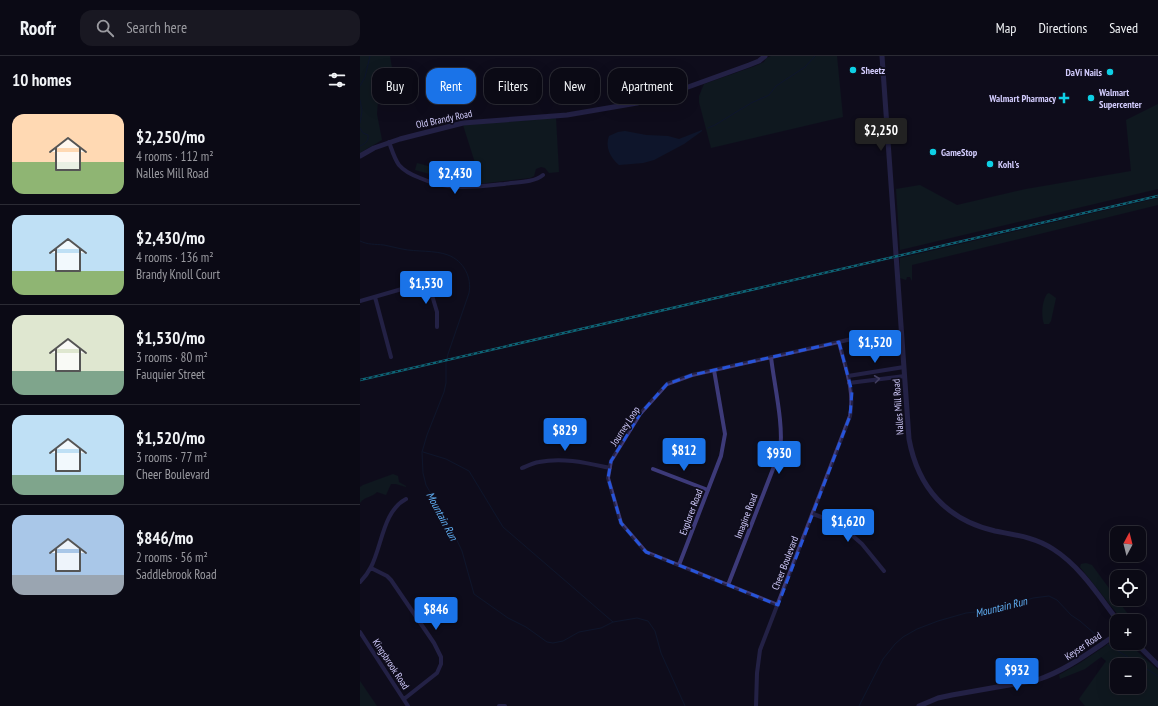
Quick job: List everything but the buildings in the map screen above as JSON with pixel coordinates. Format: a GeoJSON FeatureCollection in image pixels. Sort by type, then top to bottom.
{"type":"FeatureCollection","features":[{"type":"Feature","properties":{"kind":"street","name":"Old Brandy Road"},"geometry":{"type":"LineString","coordinates":[[360,156],[389,142],[463,122],[567,115],[636,104],[666,95],[749,65],[765,56]]}},
{"type":"Feature","properties":{"kind":"street","name":"Nalles Mill Road"},"geometry":{"type":"LineString","coordinates":[[882,56],[911,449],[921,477],[937,500],[955,515],[974,525],[1027,537],[1053,549],[1077,569],[1112,614]]}},
{"type":"Feature","properties":{"kind":"street"},"geometry":{"type":"LineString","coordinates":[[389,142],[397,162],[403,169],[418,177],[440,185],[456,188],[470,188],[534,180],[543,176]]}},
{"type":"Feature","properties":{"kind":"street"},"geometry":{"type":"LineString","coordinates":[[360,301],[440,278]]}},
{"type":"Feature","properties":{"kind":"street"},"geometry":{"type":"LineString","coordinates":[[428,282],[436,310],[437,327]]}},
{"type":"Feature","properties":{"kind":"street"},"geometry":{"type":"LineString","coordinates":[[375,297],[391,357]]}},
{"type":"Feature","properties":{"kind":"street","name":"Journey Loop"},"geometry":{"type":"LineString","coordinates":[[778,605],[646,552],[621,523],[608,478],[611,461],[640,414],[667,384],[692,375],[883,332]]}},
{"type":"Feature","properties":{"kind":"street","name":"Cheer Boulevard"},"geometry":{"type":"LineString","coordinates":[[756,706],[757,673],[760,650],[850,416],[852,398],[839,342]]}},
{"type":"Feature","properties":{"kind":"street","name":"Imagine Road"},"geometry":{"type":"LineString","coordinates":[[728,585],[780,451],[779,415],[770,357]]}},
{"type":"Feature","properties":{"kind":"street"},"geometry":{"type":"LineString","coordinates":[[848,376],[904,367]]}},
{"type":"Feature","properties":{"kind":"street","name":"Explorer Road"},"geometry":{"type":"LineString","coordinates":[[679,566],[722,456],[725,434],[714,370]]}},
{"type":"Feature","properties":{"kind":"street"},"geometry":{"type":"LineString","coordinates":[[849,383],[905,376]]}},
{"type":"Feature","properties":{"kind":"street"},"geometry":{"type":"LineString","coordinates":[[522,468],[538,462],[560,460],[610,468]]}},
{"type":"Feature","properties":{"kind":"street"},"geometry":{"type":"LineString","coordinates":[[653,468],[708,490]]}},
{"type":"Feature","properties":{"kind":"street"},"geometry":{"type":"LineString","coordinates":[[360,582],[371,568],[392,513],[399,504],[406,499]]}},
{"type":"Feature","properties":{"kind":"street"},"geometry":{"type":"LineString","coordinates":[[813,514],[838,523],[862,544],[884,571]]}},
{"type":"Feature","properties":{"kind":"street"},"geometry":{"type":"LineString","coordinates":[[371,568],[387,576],[391,580],[434,643],[441,657],[441,664],[437,673],[404,699]]}},
{"type":"Feature","properties":{"kind":"street","name":"Kingsbrook Road"},"geometry":{"type":"LineString","coordinates":[[360,632],[408,706]]}},
{"type":"Feature","properties":{"kind":"street","name":"Keyser Road"},"geometry":{"type":"LineString","coordinates":[[919,706],[938,698],[1032,681],[1048,676],[1064,669],[1110,638]]}},
{"type":"Feature","properties":{"kind":"street"},"geometry":{"type":"LineString","coordinates":[[1143,650],[1158,665]]}},
{"type":"Feature","properties":{"kind":"street"},"geometry":{"type":"LineString","coordinates":[[499,706],[504,706]]}},
{"type":"Feature","properties":{"kind":"highlighted area"},"geometry":{"type":"Polygon","coordinates":[[[839,342],[852,392],[850,416],[778,605],[646,552],[621,523],[608,478],[611,461],[640,414],[667,384],[692,375],[839,342]]]}},
{"type":"Feature","properties":{"kind":"green space"},"geometry":{"type":"Polygon","coordinates":[[[360,56],[390,56],[392,68],[372,68],[372,104],[378,104],[377,114],[382,140],[360,153],[360,56]]]}},
{"type":"Feature","properties":{"kind":"green space"},"geometry":{"type":"Polygon","coordinates":[[[771,56],[837,56],[843,117],[711,148],[699,102],[699,96],[704,84],[755,66],[764,62],[766,58],[771,56]]]}},
{"type":"Feature","properties":{"kind":"green space"},"geometry":{"type":"Polygon","coordinates":[[[1158,104],[1158,189],[900,250],[896,189],[920,185],[957,205],[1026,189],[1131,171],[1126,120],[1158,104]]]}},
{"type":"Feature","properties":{"kind":"green space"},"geometry":{"type":"Polygon","coordinates":[[[556,118],[559,172],[549,173],[545,168],[541,167],[536,169],[534,176],[530,178],[479,184],[477,169],[463,125],[556,118]]]}},
{"type":"Feature","properties":{"kind":"green space"},"geometry":{"type":"Polygon","coordinates":[[[417,163],[450,172],[448,179],[415,170],[417,163]]]}},
{"type":"Feature","properties":{"kind":"green space"},"geometry":{"type":"Polygon","coordinates":[[[1158,198],[1158,205],[912,265],[912,281],[910,277],[907,277],[906,280],[900,278],[900,258],[1158,198]]]}},
{"type":"Feature","properties":{"kind":"green space"},"geometry":{"type":"Polygon","coordinates":[[[1049,293],[1056,298],[1051,321],[1049,324],[1044,324],[1042,309],[1045,297],[1049,293]]]}},
{"type":"Feature","properties":{"kind":"green space"},"geometry":{"type":"Polygon","coordinates":[[[393,474],[398,476],[399,482],[406,487],[391,484],[386,495],[377,492],[360,503],[360,487],[393,474]]]}},
{"type":"Feature","properties":{"kind":"green space"},"geometry":{"type":"Polygon","coordinates":[[[1086,563],[1092,565],[1110,590],[1110,605],[1080,567],[1081,564],[1086,563]]]}},
{"type":"Feature","properties":{"kind":"green space"},"geometry":{"type":"Polygon","coordinates":[[[1111,606],[1122,606],[1128,614],[1117,614],[1111,606]]]}},
{"type":"Feature","properties":{"kind":"green space"},"geometry":{"type":"Polygon","coordinates":[[[1110,643],[1110,650],[1136,650],[1145,658],[1110,658],[1110,694],[1146,694],[1146,659],[1158,670],[1158,706],[1085,706],[1079,699],[1106,661],[1101,657],[1085,669],[1060,679],[1059,675],[1110,643]]]}},
{"type":"Feature","properties":{"kind":"green space"},"geometry":{"type":"Polygon","coordinates":[[[360,681],[377,706],[360,706],[360,681]]]}},
{"type":"Feature","properties":{"kind":"water"},"geometry":{"type":"Polygon","coordinates":[[[702,130],[684,144],[654,160],[643,163],[619,165],[613,159],[608,148],[609,136],[618,132],[625,131],[646,135],[668,136],[679,139],[702,130]]]}},
{"type":"Feature","properties":{"kind":"waterway"},"geometry":{"type":"LineString","coordinates":[[360,86],[365,77],[370,56]]}},
{"type":"Feature","properties":{"kind":"waterway"},"geometry":{"type":"LineString","coordinates":[[708,128],[751,103],[769,95],[776,86],[805,67],[815,56]]}},
{"type":"Feature","properties":{"kind":"waterway"},"geometry":{"type":"LineString","coordinates":[[360,100],[362,111],[360,123]]}},
{"type":"Feature","properties":{"kind":"waterway"},"geometry":{"type":"LineString","coordinates":[[360,128],[363,133],[368,135],[366,142],[360,146]]}},
{"type":"Feature","properties":{"kind":"waterway","name":"Mountain Run"},"geometry":{"type":"LineString","coordinates":[[360,241],[369,244],[384,245],[407,250],[443,253],[458,261],[468,276],[470,287],[469,293],[448,354],[444,392],[422,452],[423,473],[426,485],[462,551],[474,594],[508,618],[526,627],[547,642],[553,643],[563,641],[579,632],[601,628],[613,622],[637,618],[648,621],[655,631],[661,653],[685,706]]}},
{"type":"Feature","properties":{"kind":"waterway"},"geometry":{"type":"LineString","coordinates":[[423,452],[446,459],[469,471],[503,527],[613,622]]}},
{"type":"Feature","properties":{"kind":"waterway","name":"Mountain Run"},"geometry":{"type":"LineString","coordinates":[[859,706],[883,659],[895,644],[903,637],[917,629],[966,613],[995,610],[1033,598],[1049,596],[1057,600],[1071,615],[1103,641]]}},
{"type":"Feature","properties":{"kind":"waterway","name":"Mountain Run"},"geometry":{"type":"LineString","coordinates":[[1107,644],[1158,676]]}},
{"type":"Feature","properties":{"kind":"railway"},"geometry":{"type":"LineString","coordinates":[[360,380],[1158,196]]}},
{"type":"Feature","properties":{"kind":"place","name":"Sheetz"},"geometry":{"type":"Point","coordinates":[853,70]}},
{"type":"Feature","properties":{"kind":"place","name":"DaVi Nails"},"geometry":{"type":"Point","coordinates":[1110,72]}},
{"type":"Feature","properties":{"kind":"place","name":"Walmart Pharmacy"},"geometry":{"type":"Point","coordinates":[1064,98]}},
{"type":"Feature","properties":{"kind":"place","name":"Walmart Supercenter"},"geometry":{"type":"Point","coordinates":[1091,98]}},
{"type":"Feature","properties":{"kind":"place","name":"GameStop"},"geometry":{"type":"Point","coordinates":[933,152]}},
{"type":"Feature","properties":{"kind":"place","name":"Kohl's"},"geometry":{"type":"Point","coordinates":[990,164]}}]}
